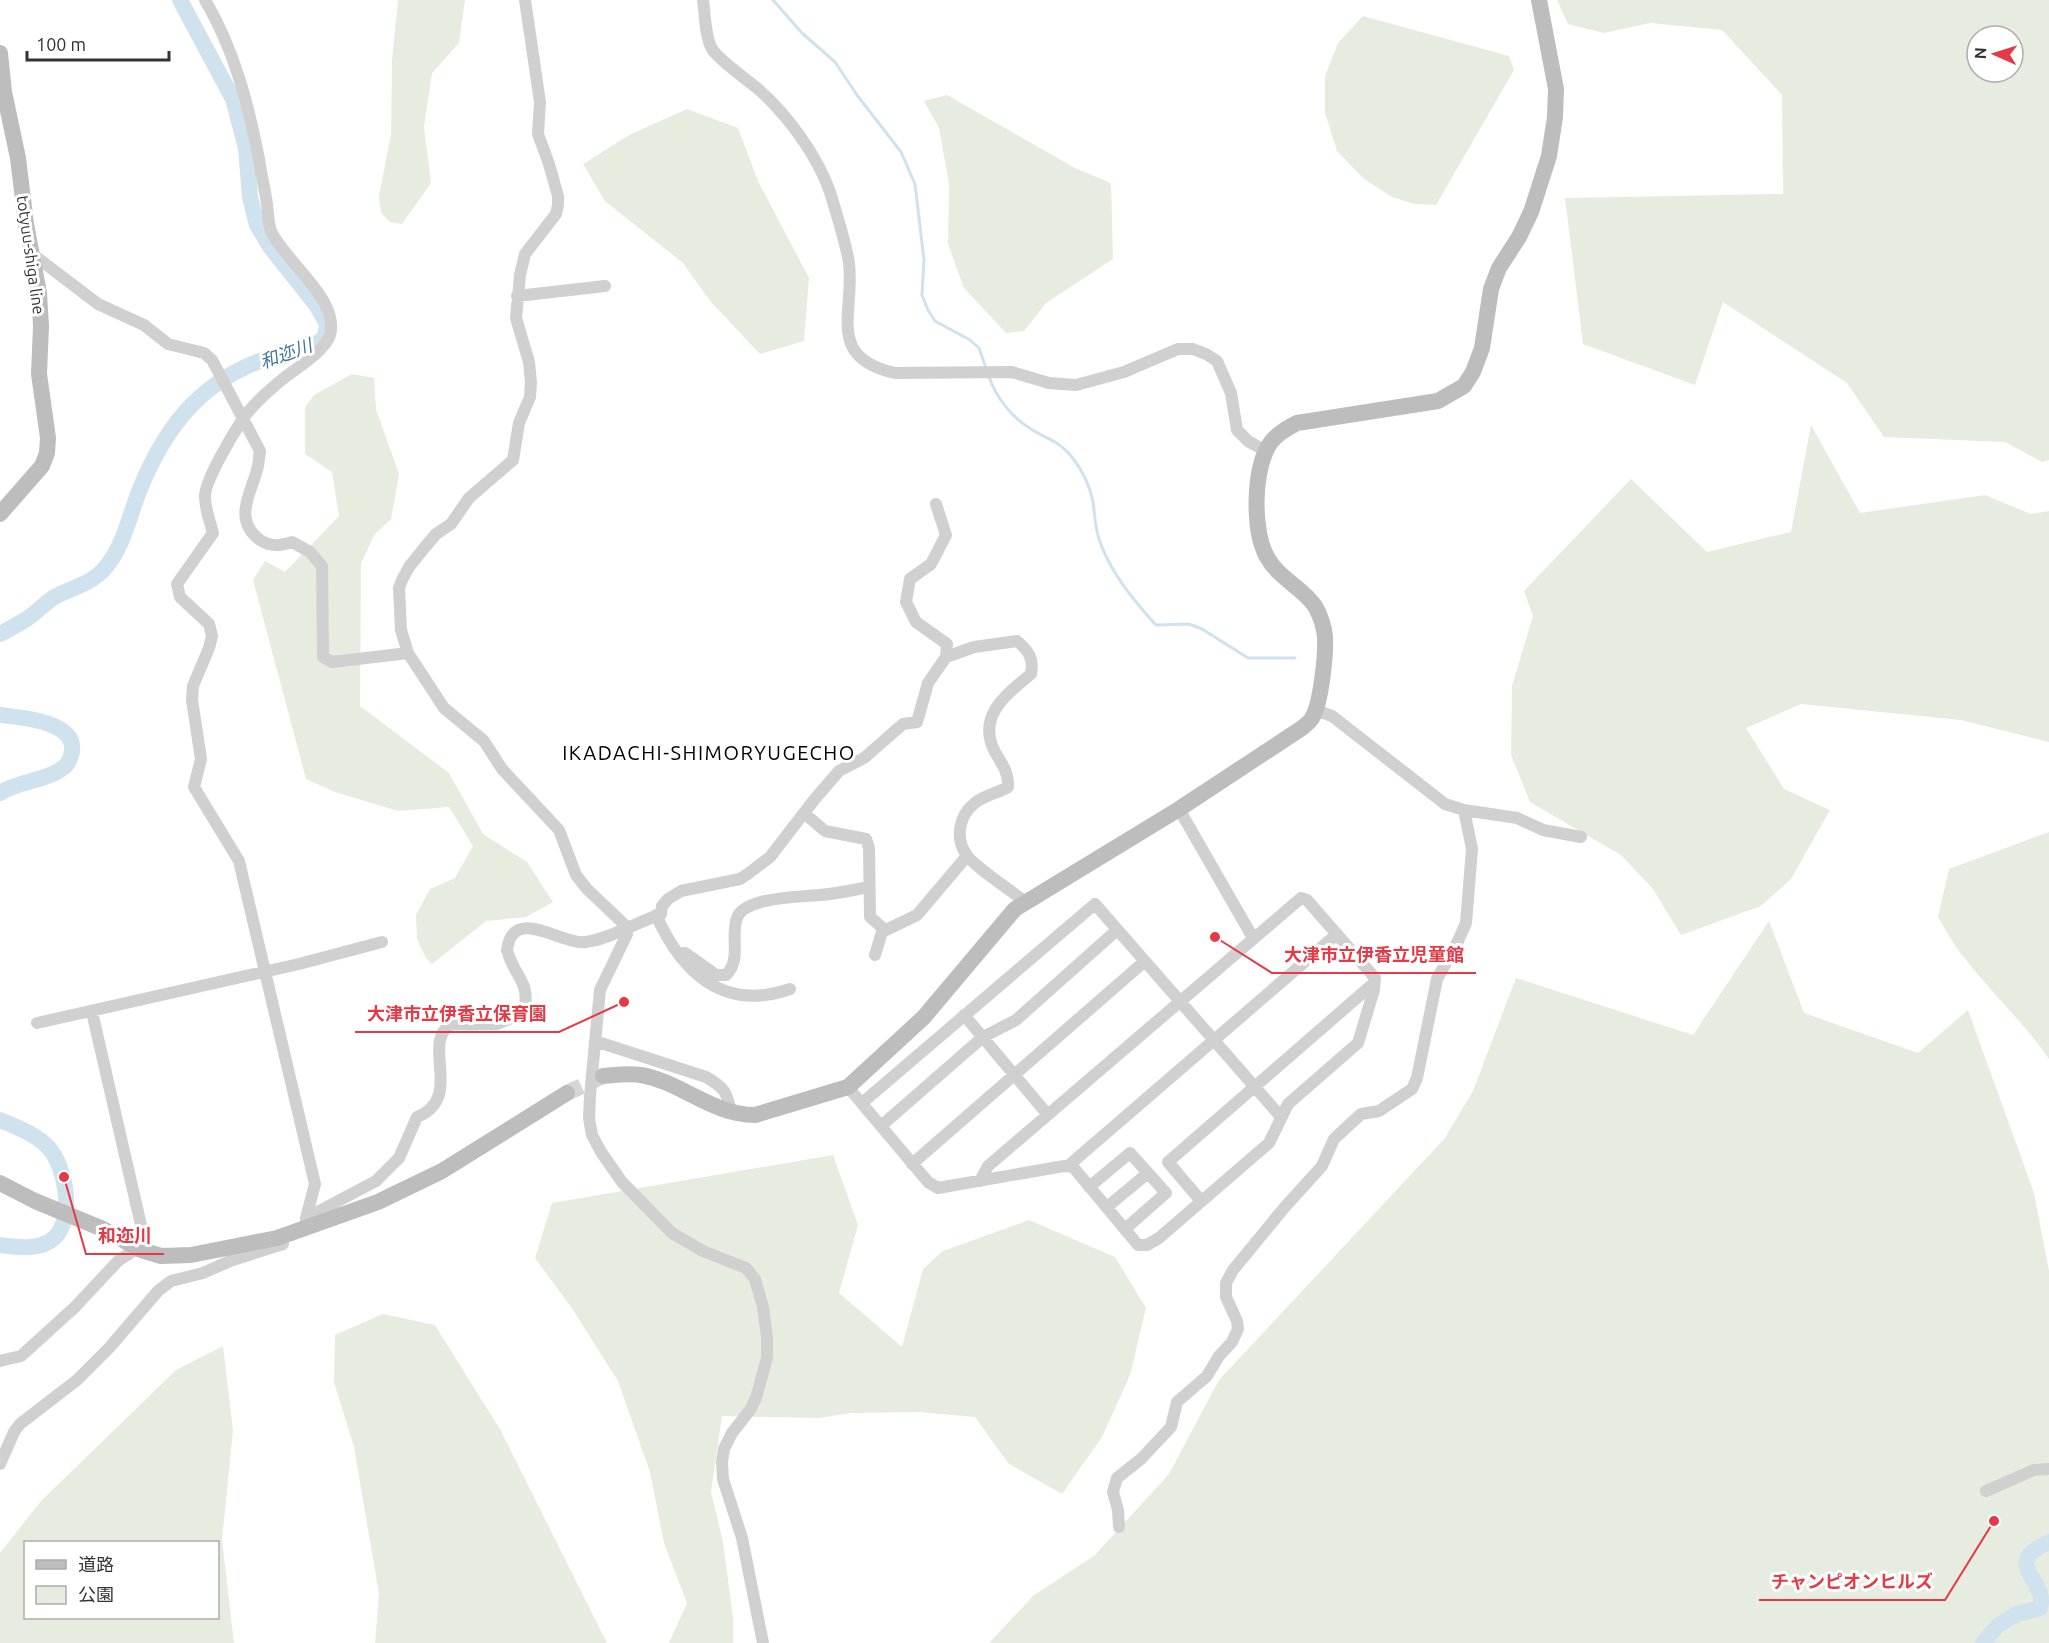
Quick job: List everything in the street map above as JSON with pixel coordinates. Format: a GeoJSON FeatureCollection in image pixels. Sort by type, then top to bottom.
{"type":"FeatureCollection","features":[{"type":"Feature","properties":{"kind":"street"},"geometry":{"type":"LineString","coordinates":[[205,0],[227,42],[239,77],[252,124],[270,228],[285,254],[318,293],[327,307],[332,323],[330,336],[326,342],[313,356],[270,389],[243,419],[206,488],[205,503],[213,533],[177,584],[180,597],[209,624],[212,636],[193,686],[192,700],[201,759],[194,787],[240,861],[315,1184],[305,1228]]}},
{"type":"Feature","properties":{"kind":"street"},"geometry":{"type":"LineString","coordinates":[[525,0],[540,102],[538,134],[558,195],[556,214],[525,254],[517,296],[516,318],[529,362],[530,397],[519,423],[513,460],[469,498],[451,524],[436,534],[409,567],[399,588],[401,630],[408,653],[444,708],[484,741],[502,769],[559,830],[576,875],[587,889],[627,927],[627,934],[600,990],[589,1118],[592,1135],[601,1152],[622,1182],[672,1233],[703,1251],[746,1268],[755,1278],[767,1337],[767,1358],[763,1377],[750,1410],[732,1433],[724,1449],[722,1462],[723,1479],[742,1538],[763,1643]]}},
{"type":"Feature","properties":{"kind":"street"},"geometry":{"type":"LineString","coordinates":[[703,0],[713,50],[775,104],[806,148],[829,191],[848,261],[850,287],[847,334],[854,350],[864,361],[895,373],[1012,372],[1049,383],[1076,385],[1124,372],[1178,349],[1193,349],[1217,361],[1231,393],[1237,430],[1248,441],[1262,448]]}},
{"type":"Feature","properties":{"kind":"street"},"geometry":{"type":"LineString","coordinates":[[603,1076],[642,1075],[731,1113],[755,1115],[848,1087],[924,1017],[1004,921],[1024,901],[1179,809],[1302,728],[1312,719],[1324,657],[1325,636],[1321,619],[1314,605],[1276,571],[1266,557],[1257,523],[1259,468],[1272,441],[1283,430],[1297,423],[1438,402],[1464,386],[1473,372],[1482,348],[1491,289],[1499,268],[1519,237],[1531,212],[1549,156],[1555,117],[1556,89],[1539,0]]}},
{"type":"Feature","properties":{"kind":"street","name":"totyuu-shiga line"},"geometry":{"type":"LineString","coordinates":[[0,53],[4,92],[18,158],[39,293],[41,326],[39,374],[48,438],[47,453],[42,466],[0,514]]}},
{"type":"Feature","properties":{"kind":"street"},"geometry":{"type":"LineString","coordinates":[[31,253],[98,304],[144,325],[168,344],[204,353],[212,360],[260,452],[258,466],[247,495],[245,508],[247,521],[256,537],[268,545],[292,542],[310,552],[322,566],[323,657],[332,662],[342,662],[408,653]]}},
{"type":"Feature","properties":{"kind":"street"},"geometry":{"type":"LineString","coordinates":[[517,296],[605,286]]}},
{"type":"Feature","properties":{"kind":"street"},"geometry":{"type":"LineString","coordinates":[[0,1464],[20,1424],[77,1380],[109,1348],[158,1291],[171,1281],[203,1273],[305,1228],[376,1181],[399,1158],[417,1117],[437,1103],[440,1085],[439,1039],[444,1028],[451,1024],[497,1024],[524,1013],[526,989],[507,950],[511,938],[516,933],[521,929],[531,928],[584,943],[661,914],[668,899],[681,891],[740,879],[770,857],[839,771],[864,758],[903,724],[917,722],[928,683],[946,657],[947,644],[916,622],[906,602],[910,579],[931,564],[945,535],[936,504]]}},
{"type":"Feature","properties":{"kind":"street"},"geometry":{"type":"LineString","coordinates":[[946,657],[974,647],[1017,641],[1028,650],[1033,664],[1031,674],[1006,695],[993,711],[990,729],[993,748],[1009,777],[1008,786],[974,803],[964,815],[960,830],[961,844],[967,856],[1024,901]]}},
{"type":"Feature","properties":{"kind":"street"},"geometry":{"type":"LineString","coordinates":[[1315,710],[1332,717],[1445,804],[1464,810],[1517,818],[1544,830],[1581,837]]}},
{"type":"Feature","properties":{"kind":"street"},"geometry":{"type":"LineString","coordinates":[[1179,809],[1254,938]]}},
{"type":"Feature","properties":{"kind":"street"},"geometry":{"type":"LineString","coordinates":[[1119,1527],[1118,1510],[1113,1492],[1117,1478],[1141,1459],[1172,1427],[1177,1402],[1207,1376],[1219,1356],[1232,1342],[1238,1329],[1237,1321],[1226,1298],[1226,1282],[1233,1270],[1322,1166],[1334,1139],[1361,1114],[1379,1111],[1412,1089],[1417,1078],[1437,979],[1466,923],[1472,849],[1464,810]]}},
{"type":"Feature","properties":{"kind":"street"},"geometry":{"type":"LineString","coordinates":[[804,813],[825,831],[866,839],[869,848],[870,918],[885,930]]}},
{"type":"Feature","properties":{"kind":"street"},"geometry":{"type":"LineString","coordinates":[[875,955],[882,932],[917,915],[967,856]]}},
{"type":"Feature","properties":{"kind":"street"},"geometry":{"type":"LineString","coordinates":[[680,954],[685,953],[716,975],[726,975],[732,969],[735,960],[737,917],[743,909],[753,904],[797,896],[869,887]]}},
{"type":"Feature","properties":{"kind":"street"},"geometry":{"type":"LineString","coordinates":[[848,1087],[928,1182],[938,1188],[1073,1167],[1138,1245],[1147,1245],[1269,1143],[1288,1104],[1359,1043],[1375,978],[1307,900],[1301,898],[988,1166],[980,1180]]}},
{"type":"Feature","properties":{"kind":"street"},"geometry":{"type":"LineString","coordinates":[[862,1103],[1095,904],[1281,1117]]}},
{"type":"Feature","properties":{"kind":"street"},"geometry":{"type":"LineString","coordinates":[[656,915],[665,936],[701,980],[717,989],[736,995],[771,996],[790,989]]}},
{"type":"Feature","properties":{"kind":"street"},"geometry":{"type":"LineString","coordinates":[[881,1126],[983,1038],[1016,1020],[1117,930]]}},
{"type":"Feature","properties":{"kind":"street"},"geometry":{"type":"LineString","coordinates":[[1068,1166],[1337,934]]}},
{"type":"Feature","properties":{"kind":"street"},"geometry":{"type":"LineString","coordinates":[[37,1023],[267,971],[382,942]]}},
{"type":"Feature","properties":{"kind":"street"},"geometry":{"type":"LineString","coordinates":[[912,1164],[1145,962]]}},
{"type":"Feature","properties":{"kind":"street"},"geometry":{"type":"LineString","coordinates":[[1201,1201],[1168,1162],[1374,983]]}},
{"type":"Feature","properties":{"kind":"street"},"geometry":{"type":"LineString","coordinates":[[0,1361],[21,1356],[75,1307],[118,1261],[137,1248],[141,1225],[92,1012]]}},
{"type":"Feature","properties":{"kind":"street"},"geometry":{"type":"LineString","coordinates":[[963,1015],[1048,1115]]}},
{"type":"Feature","properties":{"kind":"street"},"geometry":{"type":"LineString","coordinates":[[595,1041],[721,1085],[727,1094],[731,1113]]}},
{"type":"Feature","properties":{"kind":"street"},"geometry":{"type":"LineString","coordinates":[[0,1183],[35,1201],[103,1229],[137,1248],[161,1256],[191,1255],[277,1238],[378,1202],[442,1171],[567,1093]]}},
{"type":"Feature","properties":{"kind":"street"},"geometry":{"type":"LineString","coordinates":[[1089,1187],[1131,1153],[1166,1193],[1125,1229]]}},
{"type":"Feature","properties":{"kind":"street"},"geometry":{"type":"LineString","coordinates":[[1107,1207],[1148,1173]]}},
{"type":"Feature","properties":{"kind":"street"},"geometry":{"type":"LineString","coordinates":[[1986,1491],[2034,1470],[2049,1469]]}},
{"type":"Feature","properties":{"kind":"green space"},"geometry":{"type":"Polygon","coordinates":[[[398,0],[465,0],[459,43],[432,73],[424,127],[431,183],[402,224],[390,222],[381,213],[379,196],[391,134],[392,60],[398,0]]]}},
{"type":"Feature","properties":{"kind":"green space"},"geometry":{"type":"Polygon","coordinates":[[[1557,0],[2049,0],[2049,460],[2042,462],[2005,442],[1884,437],[1847,383],[1723,302],[1695,385],[1583,344],[1565,198],[1783,194],[1782,95],[1722,30],[1650,23],[1604,33],[1568,24],[1557,0]]]}},
{"type":"Feature","properties":{"kind":"green space"},"geometry":{"type":"Polygon","coordinates":[[[1363,16],[1509,56],[1514,70],[1436,205],[1414,204],[1392,197],[1364,179],[1337,151],[1325,113],[1325,76],[1338,43],[1363,16]]]}},
{"type":"Feature","properties":{"kind":"green space"},"geometry":{"type":"Polygon","coordinates":[[[947,95],[1075,168],[1111,183],[1113,259],[1046,303],[1024,331],[1006,333],[964,288],[948,244],[949,184],[939,128],[924,101],[947,95]]]}},
{"type":"Feature","properties":{"kind":"green space"},"geometry":{"type":"Polygon","coordinates":[[[687,109],[738,128],[758,181],[809,278],[804,341],[760,354],[710,301],[683,263],[605,201],[583,164],[631,134],[687,109]]]}},
{"type":"Feature","properties":{"kind":"green space"},"geometry":{"type":"Polygon","coordinates":[[[352,374],[374,378],[376,409],[399,474],[391,519],[374,535],[361,564],[360,706],[449,773],[483,834],[527,862],[553,902],[526,917],[486,921],[432,964],[426,958],[417,939],[416,915],[430,889],[455,878],[473,846],[449,807],[398,811],[335,792],[306,779],[253,580],[265,561],[285,572],[339,516],[332,472],[305,454],[305,407],[314,395],[352,374]]]}},
{"type":"Feature","properties":{"kind":"green space"},"geometry":{"type":"Polygon","coordinates":[[[1811,425],[1860,513],[1985,495],[2031,514],[2049,511],[2049,742],[1961,720],[1801,704],[1746,728],[1784,789],[1830,810],[1791,879],[1761,906],[1681,935],[1653,889],[1621,855],[1530,802],[1511,755],[1512,686],[1533,616],[1524,591],[1631,479],[1707,552],[1791,532],[1811,425]]]}},
{"type":"Feature","properties":{"kind":"green space"},"geometry":{"type":"Polygon","coordinates":[[[2049,832],[2049,1059],[2029,1032],[1959,951],[1938,917],[1949,869],[2049,832]]]}},
{"type":"Feature","properties":{"kind":"green space"},"geometry":{"type":"Polygon","coordinates":[[[1769,921],[1804,1013],[1918,1053],[1968,1010],[2034,1193],[2049,1271],[2049,1643],[989,1643],[1034,1595],[1094,1556],[1169,1474],[1219,1380],[1445,1138],[1473,1091],[1516,978],[1693,1035],[1769,921]]]}},
{"type":"Feature","properties":{"kind":"green space"},"geometry":{"type":"Polygon","coordinates":[[[833,1155],[858,1225],[839,1293],[902,1347],[923,1269],[943,1251],[1029,1220],[1115,1257],[1146,1308],[1130,1375],[1102,1437],[1062,1494],[1009,1464],[975,1417],[919,1412],[852,1413],[818,1418],[722,1416],[711,1492],[723,1542],[733,1617],[733,1643],[669,1643],[687,1603],[664,1543],[650,1472],[618,1381],[571,1307],[535,1258],[552,1203],[833,1155]]]}},
{"type":"Feature","properties":{"kind":"green space"},"geometry":{"type":"Polygon","coordinates":[[[383,1314],[435,1325],[501,1431],[607,1643],[375,1643],[379,1594],[354,1447],[334,1382],[335,1335],[383,1314]]]}},
{"type":"Feature","properties":{"kind":"green space"},"geometry":{"type":"Polygon","coordinates":[[[223,1346],[233,1430],[222,1540],[234,1643],[0,1643],[0,1553],[41,1501],[176,1370],[223,1346]]]}},
{"type":"Feature","properties":{"kind":"waterway","name":"和迩川"},"geometry":{"type":"LineString","coordinates":[[0,634],[28,618],[53,598],[94,578],[105,568],[122,540],[140,489],[160,448],[185,412],[200,397],[236,372],[265,359],[319,342],[325,337],[327,324],[317,306],[271,248],[257,225],[250,197],[246,148],[233,99],[180,0]]}},
{"type":"Feature","properties":{"kind":"waterway"},"geometry":{"type":"LineString","coordinates":[[773,0],[802,33],[835,62],[901,152],[915,184],[924,260],[922,295],[935,321],[970,340],[979,348],[986,368]]}},
{"type":"Feature","properties":{"kind":"waterway"},"geometry":{"type":"LineString","coordinates":[[989,377],[1000,399],[1011,413],[1037,433],[1062,447],[1076,462],[1090,490],[1097,532],[1110,565],[1156,625],[1189,624],[1202,629],[1248,658],[1295,658]]}},
{"type":"Feature","properties":{"kind":"waterway","name":"和迩川"},"geometry":{"type":"LineString","coordinates":[[0,715],[32,719],[56,727],[71,741],[72,751],[68,762],[60,770],[0,793]]}},
{"type":"Feature","properties":{"kind":"waterway","name":"和迩川"},"geometry":{"type":"LineString","coordinates":[[0,1120],[32,1135],[48,1147],[59,1167],[66,1192],[64,1218],[61,1229],[54,1238],[42,1245],[28,1247],[0,1245]]}},
{"type":"Feature","properties":{"kind":"waterway"},"geometry":{"type":"LineString","coordinates":[[1983,1643],[1997,1626],[2017,1614],[2040,1608],[2041,1598],[2027,1565],[2028,1558],[2035,1550],[2049,1542]]}},
{"type":"Feature","properties":{"kind":"tunnel"},"geometry":{"type":"LineString","coordinates":[[567,1093],[603,1076]]}},
{"type":"Feature","properties":{"kind":"place","name":"大津市立伊香立児童館"},"geometry":{"type":"Point","coordinates":[1215,937]}},
{"type":"Feature","properties":{"kind":"place","name":"大津市立伊香立保育園"},"geometry":{"type":"Point","coordinates":[624,1002]}},
{"type":"Feature","properties":{"kind":"place","name":"和迩川"},"geometry":{"type":"Point","coordinates":[64,1177]}},
{"type":"Feature","properties":{"kind":"place","name":"チャンピオンヒルズ"},"geometry":{"type":"Point","coordinates":[1994,1521]}},
{"type":"Feature","properties":{"kind":"district","name":"IKADACHI-SHIMORYUGECHO"},"geometry":{"type":"Point","coordinates":[709,753]}}]}
